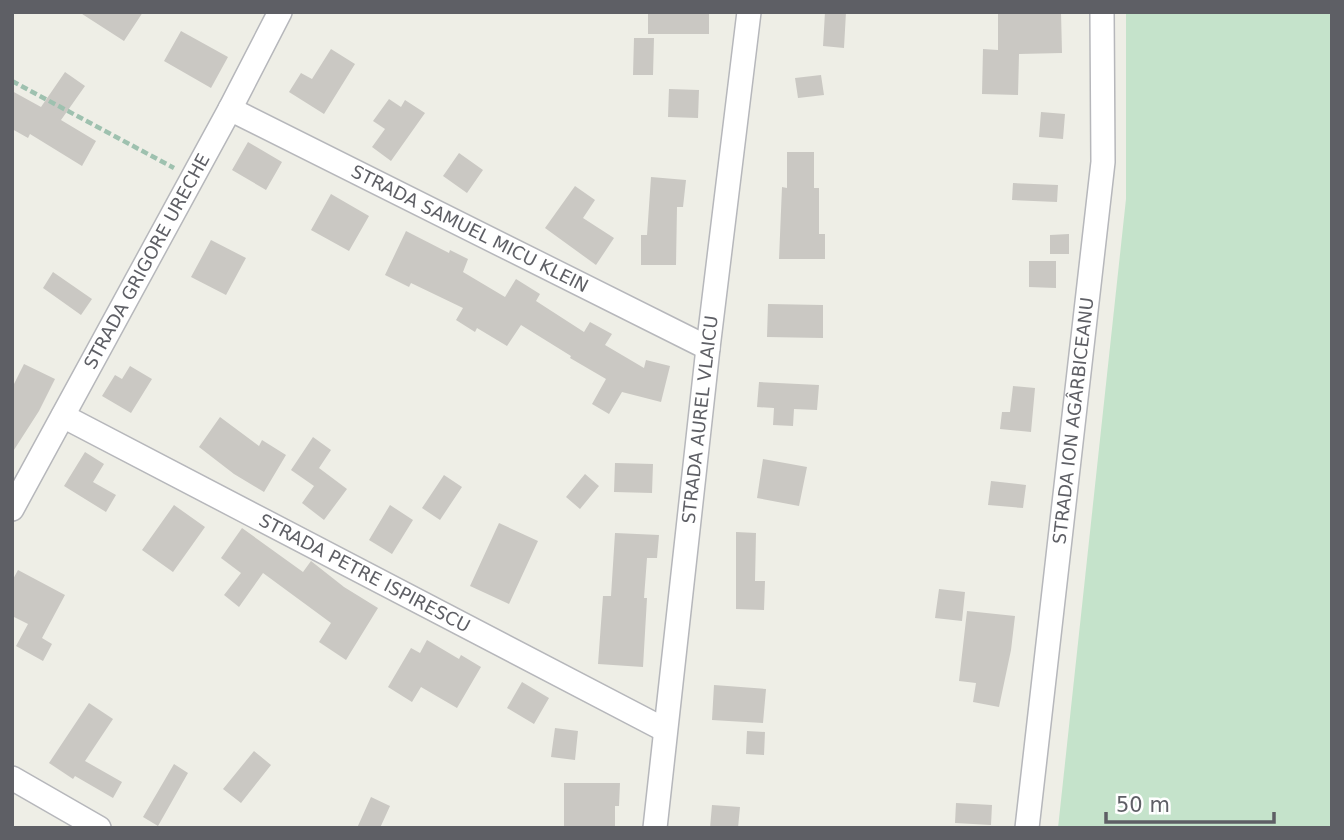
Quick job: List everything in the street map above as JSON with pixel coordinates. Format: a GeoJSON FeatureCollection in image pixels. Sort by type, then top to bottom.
{"type":"FeatureCollection","features":[{"type":"Feature","properties":{"kind":"street","name":"STRADA GRIGORE URECHE"},"geometry":{"type":"LineString","coordinates":[[12,509],[193,178],[280,12]]}},
{"type":"Feature","properties":{"kind":"street","name":"STRADA AUREL VLAICU"},"geometry":{"type":"LineString","coordinates":[[655,828],[708,348],[749,12]]}},
{"type":"Feature","properties":{"kind":"street","name":"STRADA ION AGÂRBICEANU"},"geometry":{"type":"LineString","coordinates":[[1027,828],[1103,162],[1102,12]]}},
{"type":"Feature","properties":{"kind":"street","name":"STRADA SAMUEL MICU KLEIN"},"geometry":{"type":"LineString","coordinates":[[230,109],[708,348]]}},
{"type":"Feature","properties":{"kind":"street","name":"STRADA PETRE ISPIRESCU"},"geometry":{"type":"LineString","coordinates":[[63,416],[665,730]]}},
{"type":"Feature","properties":{"kind":"street"},"geometry":{"type":"LineString","coordinates":[[12,778],[99,828]]}},
{"type":"Feature","properties":{"kind":"path"},"geometry":{"type":"LineString","coordinates":[[12,80],[193,178]]}},
{"type":"Feature","properties":{"kind":"green space"},"geometry":{"type":"Polygon","coordinates":[[[1126,12],[1332,12],[1332,828],[1058,828],[1126,199],[1126,12]]]}},
{"type":"Feature","properties":{"kind":"building"},"geometry":{"type":"Polygon","coordinates":[[[79,12],[143,12],[124,41],[79,12]]]}},
{"type":"Feature","properties":{"kind":"building"},"geometry":{"type":"Polygon","coordinates":[[[648,12],[709,12],[709,34],[648,34],[648,12]]]}},
{"type":"Feature","properties":{"kind":"building"},"geometry":{"type":"Polygon","coordinates":[[[825,12],[846,12],[844,48],[823,46],[825,12]]]}},
{"type":"Feature","properties":{"kind":"building"},"geometry":{"type":"Polygon","coordinates":[[[998,12],[1061,12],[1062,53],[1019,54],[1018,95],[982,94],[983,49],[998,50],[998,12]]]}},
{"type":"Feature","properties":{"kind":"building"},"geometry":{"type":"Polygon","coordinates":[[[181,31],[228,57],[211,88],[164,61],[181,31]]]}},
{"type":"Feature","properties":{"kind":"building"},"geometry":{"type":"Polygon","coordinates":[[[634,38],[654,38],[653,75],[633,75],[634,38]]]}},
{"type":"Feature","properties":{"kind":"building"},"geometry":{"type":"Polygon","coordinates":[[[331,49],[355,64],[324,114],[289,92],[301,73],[312,79],[331,49]]]}},
{"type":"Feature","properties":{"kind":"building"},"geometry":{"type":"Polygon","coordinates":[[[65,72],[85,86],[61,120],[96,141],[82,166],[30,134],[28,138],[12,129],[12,91],[41,107],[65,72]]]}},
{"type":"Feature","properties":{"kind":"building"},"geometry":{"type":"Polygon","coordinates":[[[821,75],[824,95],[798,98],[795,78],[821,75]]]}},
{"type":"Feature","properties":{"kind":"building"},"geometry":{"type":"Polygon","coordinates":[[[669,89],[699,90],[698,118],[668,117],[669,89]]]}},
{"type":"Feature","properties":{"kind":"building"},"geometry":{"type":"Polygon","coordinates":[[[389,99],[401,107],[405,100],[425,113],[391,161],[372,147],[385,129],[373,121],[389,99]]]}},
{"type":"Feature","properties":{"kind":"building"},"geometry":{"type":"Polygon","coordinates":[[[1041,112],[1065,114],[1063,139],[1039,137],[1041,112]]]}},
{"type":"Feature","properties":{"kind":"building"},"geometry":{"type":"Polygon","coordinates":[[[248,142],[282,162],[266,190],[232,170],[248,142]]]}},
{"type":"Feature","properties":{"kind":"building"},"geometry":{"type":"Polygon","coordinates":[[[787,152],[814,152],[814,188],[819,188],[819,234],[825,234],[825,259],[779,259],[782,187],[787,188],[787,152]]]}},
{"type":"Feature","properties":{"kind":"building"},"geometry":{"type":"Polygon","coordinates":[[[459,153],[483,170],[467,193],[443,176],[459,153]]]}},
{"type":"Feature","properties":{"kind":"building"},"geometry":{"type":"Polygon","coordinates":[[[651,177],[686,180],[683,207],[677,207],[676,265],[641,265],[641,235],[647,235],[651,177]]]}},
{"type":"Feature","properties":{"kind":"building"},"geometry":{"type":"Polygon","coordinates":[[[1013,183],[1058,185],[1057,202],[1012,200],[1013,183]]]}},
{"type":"Feature","properties":{"kind":"building"},"geometry":{"type":"Polygon","coordinates":[[[575,186],[595,200],[583,218],[614,238],[596,265],[545,228],[575,186]]]}},
{"type":"Feature","properties":{"kind":"building"},"geometry":{"type":"Polygon","coordinates":[[[331,194],[369,216],[349,251],[311,230],[331,194]]]}},
{"type":"Feature","properties":{"kind":"building"},"geometry":{"type":"Polygon","coordinates":[[[406,231],[449,253],[450,250],[468,259],[463,272],[505,297],[516,279],[540,294],[536,301],[584,332],[590,322],[612,334],[605,345],[644,368],[646,360],[670,366],[661,402],[622,392],[609,414],[592,404],[606,379],[570,358],[571,356],[521,325],[507,346],[477,328],[475,332],[456,320],[463,308],[411,283],[409,287],[385,275],[406,231]]]}},
{"type":"Feature","properties":{"kind":"building"},"geometry":{"type":"Polygon","coordinates":[[[1069,234],[1069,254],[1050,254],[1050,235],[1069,234]]]}},
{"type":"Feature","properties":{"kind":"building"},"geometry":{"type":"Polygon","coordinates":[[[211,240],[246,258],[226,295],[191,277],[211,240]]]}},
{"type":"Feature","properties":{"kind":"building"},"geometry":{"type":"Polygon","coordinates":[[[1029,261],[1056,261],[1056,288],[1029,287],[1029,261]]]}},
{"type":"Feature","properties":{"kind":"building"},"geometry":{"type":"Polygon","coordinates":[[[53,272],[92,299],[81,315],[43,288],[53,272]]]}},
{"type":"Feature","properties":{"kind":"building"},"geometry":{"type":"Polygon","coordinates":[[[768,304],[823,305],[823,338],[767,337],[768,304]]]}},
{"type":"Feature","properties":{"kind":"building"},"geometry":{"type":"Polygon","coordinates":[[[24,364],[55,379],[39,411],[12,453],[12,388],[24,364]]]}},
{"type":"Feature","properties":{"kind":"building"},"geometry":{"type":"Polygon","coordinates":[[[130,366],[152,379],[131,413],[102,396],[115,375],[122,379],[130,366]]]}},
{"type":"Feature","properties":{"kind":"building"},"geometry":{"type":"Polygon","coordinates":[[[759,382],[819,385],[817,410],[794,409],[793,426],[773,425],[774,408],[757,407],[759,382]]]}},
{"type":"Feature","properties":{"kind":"building"},"geometry":{"type":"Polygon","coordinates":[[[1013,386],[1035,388],[1031,432],[1000,429],[1002,412],[1010,412],[1013,386]]]}},
{"type":"Feature","properties":{"kind":"building"},"geometry":{"type":"Polygon","coordinates":[[[220,417],[259,446],[262,440],[286,455],[264,492],[234,474],[199,447],[220,417]]]}},
{"type":"Feature","properties":{"kind":"building"},"geometry":{"type":"Polygon","coordinates":[[[313,437],[331,450],[319,468],[347,489],[324,520],[302,503],[314,486],[291,470],[313,437]]]}},
{"type":"Feature","properties":{"kind":"building"},"geometry":{"type":"Polygon","coordinates":[[[85,452],[104,464],[93,482],[116,495],[106,512],[64,486],[85,452]]]}},
{"type":"Feature","properties":{"kind":"building"},"geometry":{"type":"Polygon","coordinates":[[[763,459],[807,467],[799,506],[757,498],[763,459]]]}},
{"type":"Feature","properties":{"kind":"building"},"geometry":{"type":"Polygon","coordinates":[[[615,463],[653,464],[652,493],[614,492],[615,463]]]}},
{"type":"Feature","properties":{"kind":"building"},"geometry":{"type":"Polygon","coordinates":[[[585,474],[599,486],[580,509],[566,497],[585,474]]]}},
{"type":"Feature","properties":{"kind":"building"},"geometry":{"type":"Polygon","coordinates":[[[444,475],[462,487],[440,520],[422,508],[444,475]]]}},
{"type":"Feature","properties":{"kind":"building"},"geometry":{"type":"Polygon","coordinates":[[[991,481],[1026,485],[1023,508],[988,505],[991,481]]]}},
{"type":"Feature","properties":{"kind":"building"},"geometry":{"type":"Polygon","coordinates":[[[174,505],[205,527],[173,572],[142,550],[174,505]]]}},
{"type":"Feature","properties":{"kind":"building"},"geometry":{"type":"Polygon","coordinates":[[[390,505],[413,520],[392,554],[369,540],[390,505]]]}},
{"type":"Feature","properties":{"kind":"building"},"geometry":{"type":"Polygon","coordinates":[[[499,523],[538,541],[509,604],[470,586],[499,523]]]}},
{"type":"Feature","properties":{"kind":"building"},"geometry":{"type":"Polygon","coordinates":[[[242,528],[303,572],[311,561],[344,587],[378,608],[346,660],[319,642],[331,623],[263,573],[239,607],[224,595],[241,573],[221,558],[242,528]]]}},
{"type":"Feature","properties":{"kind":"building"},"geometry":{"type":"Polygon","coordinates":[[[736,532],[756,533],[755,581],[765,581],[764,610],[736,609],[736,532]]]}},
{"type":"Feature","properties":{"kind":"building"},"geometry":{"type":"Polygon","coordinates":[[[615,533],[659,535],[657,558],[647,558],[643,667],[598,664],[603,596],[611,596],[615,533]]]}},
{"type":"Feature","properties":{"kind":"building"},"geometry":{"type":"Polygon","coordinates":[[[18,570],[65,595],[42,638],[52,644],[43,661],[16,646],[28,624],[12,616],[12,581],[18,570]]]}},
{"type":"Feature","properties":{"kind":"building"},"geometry":{"type":"Polygon","coordinates":[[[939,589],[965,592],[962,621],[935,618],[939,589]]]}},
{"type":"Feature","properties":{"kind":"building"},"geometry":{"type":"Polygon","coordinates":[[[967,611],[1015,616],[999,707],[973,702],[976,683],[959,681],[967,611]]]}},
{"type":"Feature","properties":{"kind":"building"},"geometry":{"type":"Polygon","coordinates":[[[427,640],[459,659],[461,655],[481,667],[457,708],[421,687],[412,702],[388,687],[411,648],[420,653],[427,640]]]}},
{"type":"Feature","properties":{"kind":"building"},"geometry":{"type":"Polygon","coordinates":[[[522,682],[549,698],[534,724],[507,708],[522,682]]]}},
{"type":"Feature","properties":{"kind":"building"},"geometry":{"type":"Polygon","coordinates":[[[714,685],[766,689],[763,723],[712,720],[714,685]]]}},
{"type":"Feature","properties":{"kind":"building"},"geometry":{"type":"Polygon","coordinates":[[[89,703],[113,719],[85,761],[122,782],[113,798],[75,776],[73,779],[49,763],[89,703]]]}},
{"type":"Feature","properties":{"kind":"building"},"geometry":{"type":"Polygon","coordinates":[[[555,728],[578,731],[575,760],[551,757],[555,728]]]}},
{"type":"Feature","properties":{"kind":"building"},"geometry":{"type":"Polygon","coordinates":[[[747,731],[765,732],[764,755],[746,754],[747,731]]]}},
{"type":"Feature","properties":{"kind":"building"},"geometry":{"type":"Polygon","coordinates":[[[254,751],[271,765],[241,803],[223,789],[254,751]]]}},
{"type":"Feature","properties":{"kind":"building"},"geometry":{"type":"Polygon","coordinates":[[[174,764],[188,773],[158,826],[143,817],[174,764]]]}},
{"type":"Feature","properties":{"kind":"building"},"geometry":{"type":"Polygon","coordinates":[[[564,783],[620,783],[619,806],[615,806],[615,828],[564,828],[564,783]]]}},
{"type":"Feature","properties":{"kind":"building"},"geometry":{"type":"Polygon","coordinates":[[[371,797],[390,806],[380,828],[357,828],[371,797]]]}},
{"type":"Feature","properties":{"kind":"building"},"geometry":{"type":"Polygon","coordinates":[[[956,803],[992,805],[991,825],[955,823],[956,803]]]}},
{"type":"Feature","properties":{"kind":"building"},"geometry":{"type":"Polygon","coordinates":[[[712,805],[740,807],[738,828],[710,828],[712,805]]]}}]}
